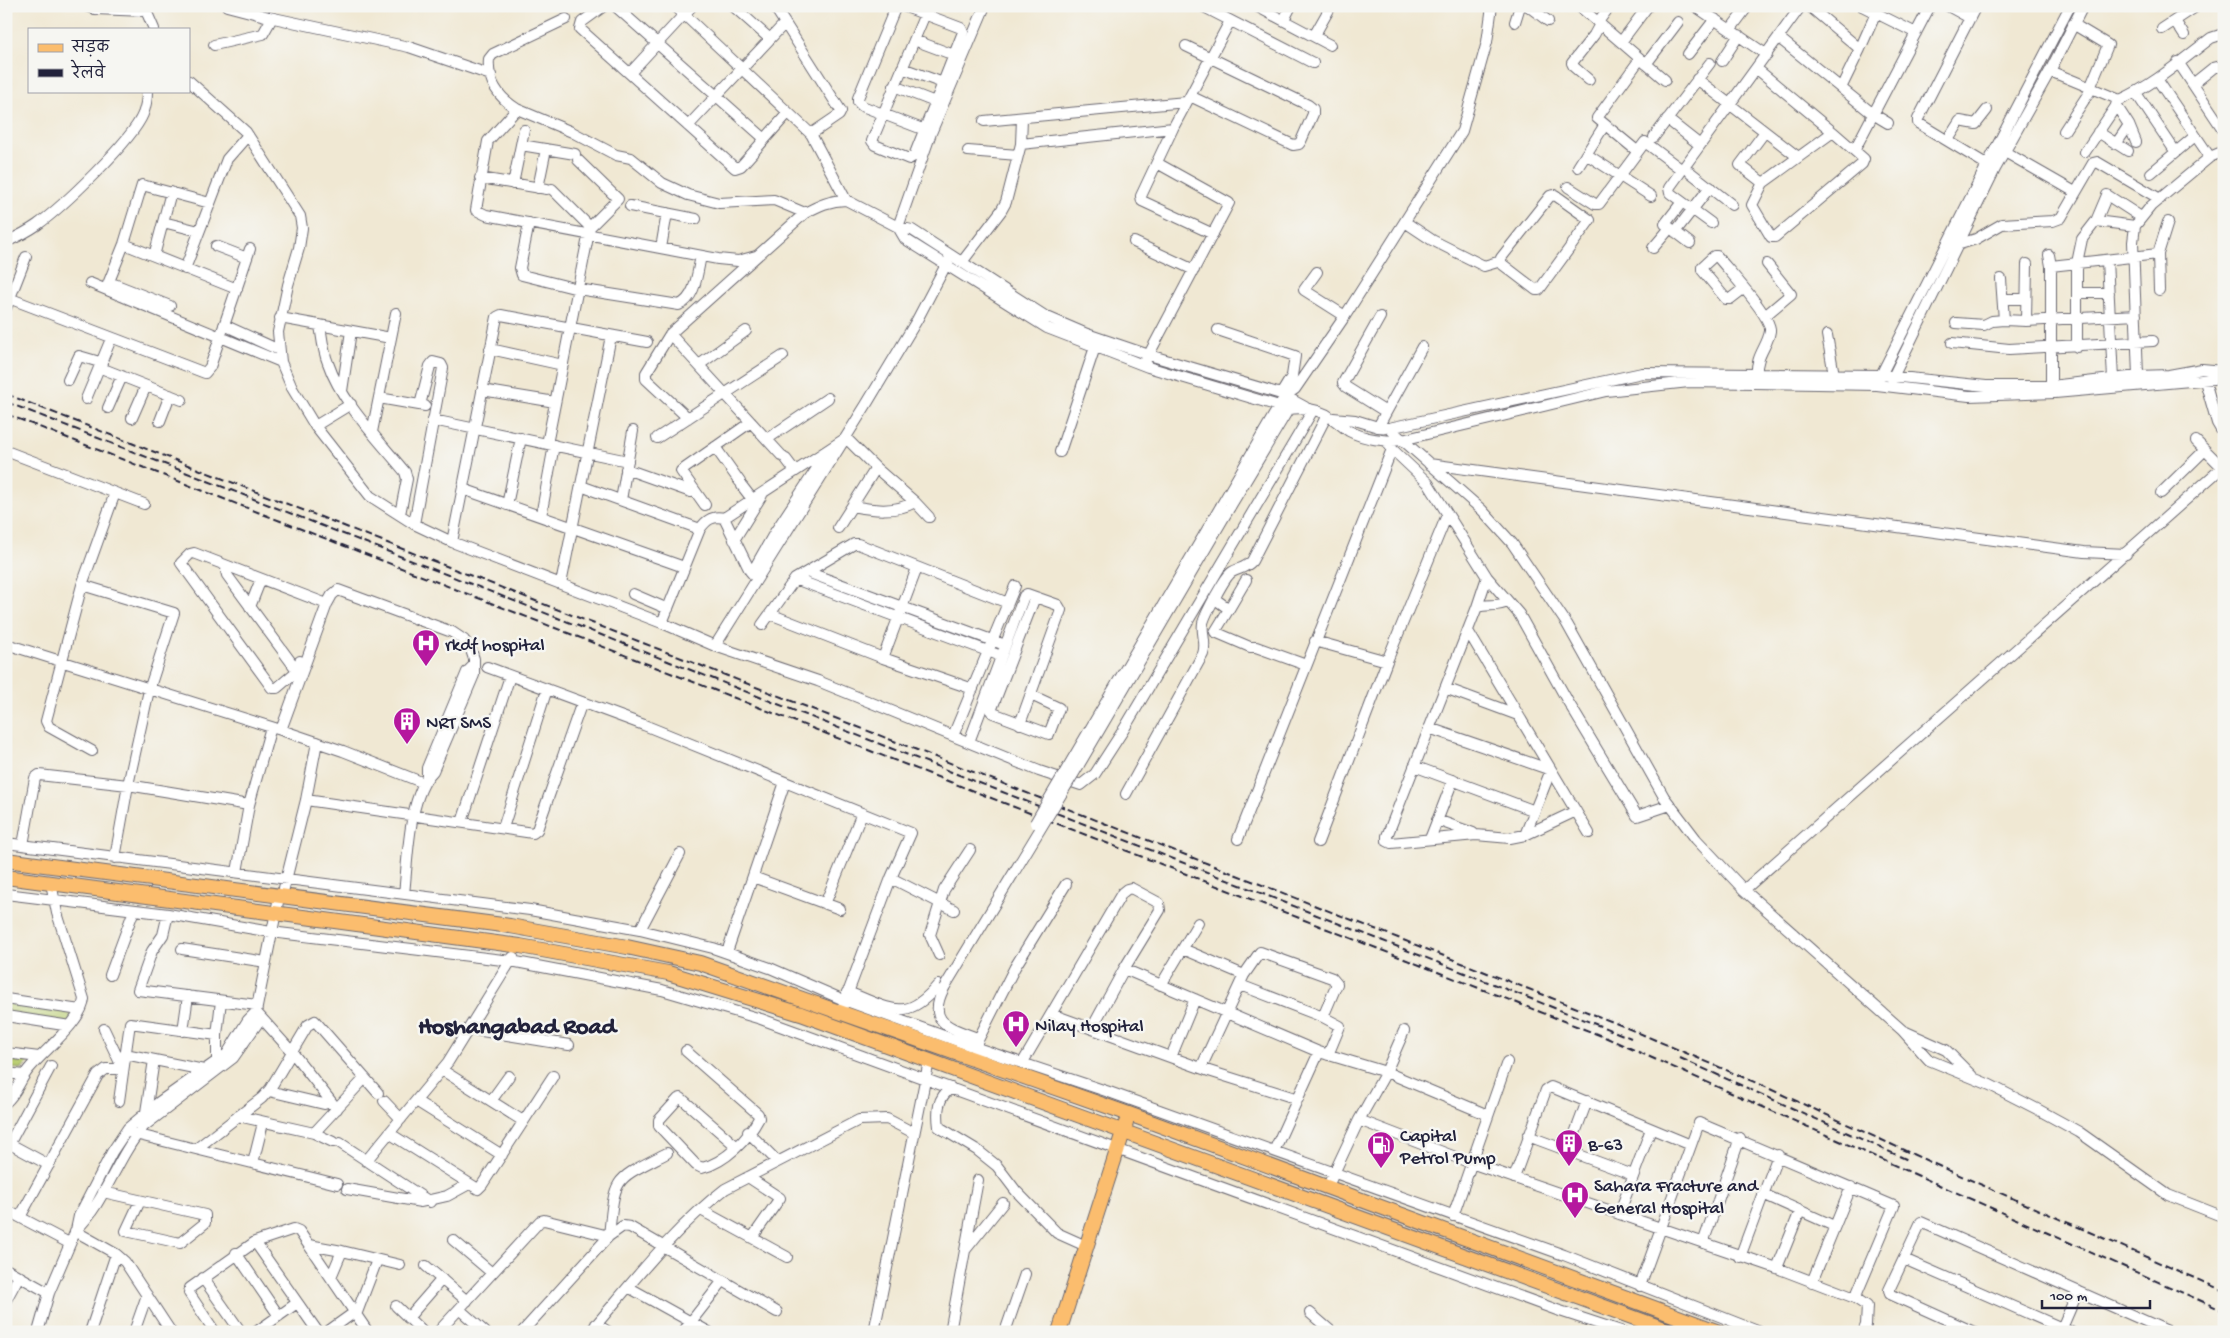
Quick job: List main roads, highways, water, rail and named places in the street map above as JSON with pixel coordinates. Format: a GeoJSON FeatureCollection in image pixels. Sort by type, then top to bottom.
{"type":"FeatureCollection","features":[{"type":"Feature","properties":{"kind":"main road"},"geometry":{"type":"LineString","coordinates":[[6,860],[283,888],[414,914],[545,932],[700,962],[844,1002],[976,1049],[1133,1116],[1719,1332]]}},
{"type":"Feature","properties":{"kind":"main road"},"geometry":{"type":"LineString","coordinates":[[6,877],[520,946],[668,973],[703,982],[791,1011],[1673,1332]]}},
{"type":"Feature","properties":{"kind":"main road"},"geometry":{"type":"LineString","coordinates":[[1058,1332],[1123,1131],[1142,1104]]}},
{"type":"Feature","properties":{"kind":"railway"},"geometry":{"type":"LineString","coordinates":[[6,394],[1613,1022],[1759,1084],[1941,1167],[2224,1291]]}},
{"type":"Feature","properties":{"kind":"railway"},"geometry":{"type":"LineString","coordinates":[[6,402],[1631,1038]]}},
{"type":"Feature","properties":{"kind":"railway"},"geometry":{"type":"LineString","coordinates":[[6,414],[1607,1038],[2224,1311]]}},
{"type":"Feature","properties":{"kind":"railway"},"geometry":{"type":"LineString","coordinates":[[1680,1058],[1908,1160]]}},
{"type":"Feature","properties":{"kind":"place","name":"rkdf hospital"},"geometry":{"type":"Point","coordinates":[426,667]}},
{"type":"Feature","properties":{"kind":"place","name":"NRT SMS"},"geometry":{"type":"Point","coordinates":[407,745]}},
{"type":"Feature","properties":{"kind":"place","name":"Nilay Hospital"},"geometry":{"type":"Point","coordinates":[1016,1048]}},
{"type":"Feature","properties":{"kind":"place","name":"B-63"},"geometry":{"type":"Point","coordinates":[1569,1167]}},
{"type":"Feature","properties":{"kind":"place","name":"Capital Petrol Pump"},"geometry":{"type":"Point","coordinates":[1381,1169]}},
{"type":"Feature","properties":{"kind":"place","name":"Sahara Fracture and General Hospital"},"geometry":{"type":"Point","coordinates":[1575,1219]}},
{"type":"Feature","properties":{"kind":"district","name":"Hoshangabad Road"},"geometry":{"type":"Point","coordinates":[517,1025]}}]}
